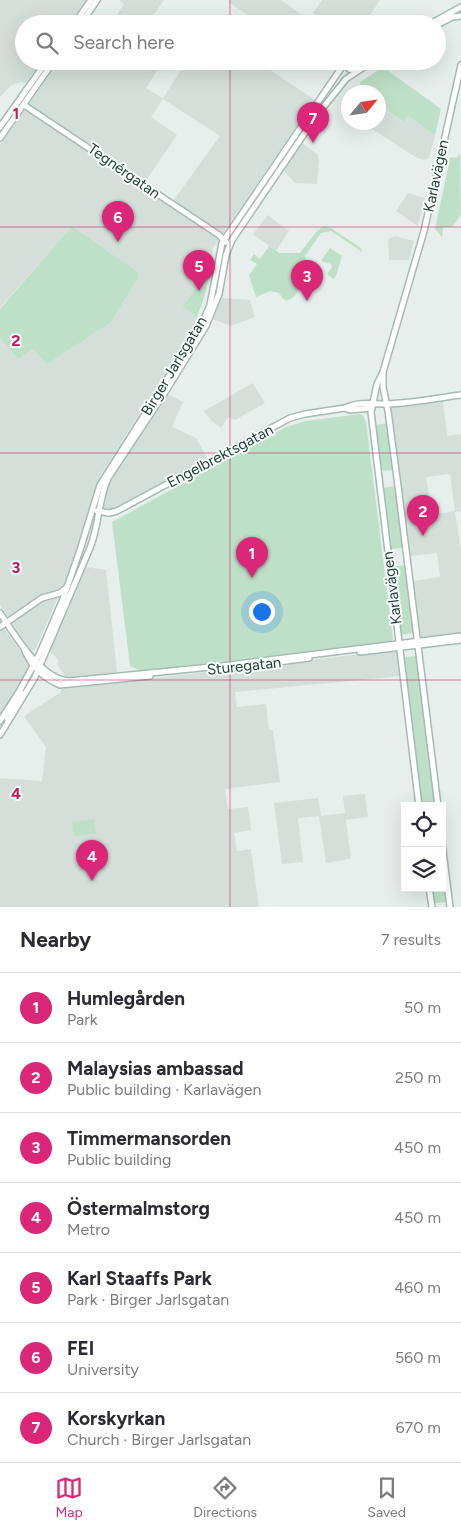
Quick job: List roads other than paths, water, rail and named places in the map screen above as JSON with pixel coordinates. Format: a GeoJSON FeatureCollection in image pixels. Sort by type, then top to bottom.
{"type":"FeatureCollection","features":[{"type":"Feature","properties":{"kind":"street"},"geometry":{"type":"LineString","coordinates":[[80,15],[90,0]]}},
{"type":"Feature","properties":{"kind":"street"},"geometry":{"type":"LineString","coordinates":[[86,15],[97,0]]}},
{"type":"Feature","properties":{"kind":"street"},"geometry":{"type":"LineString","coordinates":[[446,15],[461,7]]}},
{"type":"Feature","properties":{"kind":"street"},"geometry":{"type":"LineString","coordinates":[[453,11],[461,15]]}},
{"type":"Feature","properties":{"kind":"street"},"geometry":{"type":"LineString","coordinates":[[446,20],[461,15]]}},
{"type":"Feature","properties":{"kind":"street","name":"Karlavägen"},"geometry":{"type":"LineString","coordinates":[[418,802],[372,405],[424,231],[461,65]]}},
{"type":"Feature","properties":{"kind":"street"},"geometry":{"type":"LineString","coordinates":[[0,127],[41,70]]}},
{"type":"Feature","properties":{"kind":"street"},"geometry":{"type":"LineString","coordinates":[[0,138],[48,70]]}},
{"type":"Feature","properties":{"kind":"street","name":"Birger Jarlsgatan"},"geometry":{"type":"LineString","coordinates":[[0,729],[36,666],[63,599],[100,485],[202,324],[210,305],[219,255],[224,240],[341,70]]}},
{"type":"Feature","properties":{"kind":"street","name":"Birger Jarlsgatan"},"geometry":{"type":"LineString","coordinates":[[0,735],[36,666],[89,551],[94,537],[103,490],[108,478],[170,386],[206,326],[219,294],[229,247],[315,117],[346,79],[356,71]]}},
{"type":"Feature","properties":{"kind":"street","name":"Tegnérgatan"},"geometry":{"type":"LineString","coordinates":[[24,105],[85,144],[224,240],[229,247]]}},
{"type":"Feature","properties":{"kind":"street"},"geometry":{"type":"LineString","coordinates":[[219,255],[226,254]]}},
{"type":"Feature","properties":{"kind":"street","name":"Karlavägen"},"geometry":{"type":"LineString","coordinates":[[382,372],[438,802]]}},
{"type":"Feature","properties":{"kind":"street","name":"Engelbrektsgatan"},"geometry":{"type":"LineString","coordinates":[[98,512],[109,513],[117,511],[290,418],[345,408],[350,410],[372,405],[461,395]]}},
{"type":"Feature","properties":{"kind":"street"},"geometry":{"type":"LineString","coordinates":[[92,510],[98,512]]}},
{"type":"Feature","properties":{"kind":"street"},"geometry":{"type":"LineString","coordinates":[[81,546],[89,551]]}},
{"type":"Feature","properties":{"kind":"street"},"geometry":{"type":"LineString","coordinates":[[0,628],[44,597],[59,594],[67,587]]}},
{"type":"Feature","properties":{"kind":"street"},"geometry":{"type":"LineString","coordinates":[[0,614],[36,666]]}},
{"type":"Feature","properties":{"kind":"street","name":"Sturegatan"},"geometry":{"type":"LineString","coordinates":[[36,666],[57,679],[69,681],[399,646],[461,636]]}},
{"type":"Feature","properties":{"kind":"street","name":"Sturegatan"},"geometry":{"type":"LineString","coordinates":[[418,643],[461,640]]}},
{"type":"Feature","properties":{"kind":"street","name":"Birger Jarlsgatan"},"geometry":{"type":"LineString","coordinates":[[0,721],[36,666]]}},
{"type":"Feature","properties":{"kind":"street"},"geometry":{"type":"LineString","coordinates":[[442,847],[450,907]]}},
{"type":"Feature","properties":{"kind":"street"},"geometry":{"type":"LineString","coordinates":[[430,892],[432,907]]}},
{"type":"Feature","properties":{"kind":"place","name":"Korskyrkan"},"geometry":{"type":"Point","coordinates":[313,143]}},
{"type":"Feature","properties":{"kind":"place","name":"FEI"},"geometry":{"type":"Point","coordinates":[118,242]}},
{"type":"Feature","properties":{"kind":"place","name":"Karl Staaffs Park"},"geometry":{"type":"Point","coordinates":[199,291]}},
{"type":"Feature","properties":{"kind":"place","name":"Timmermansorden"},"geometry":{"type":"Point","coordinates":[307,301]}},
{"type":"Feature","properties":{"kind":"place","name":"Malaysias ambassad"},"geometry":{"type":"Point","coordinates":[423,536]}},
{"type":"Feature","properties":{"kind":"place","name":"Humlegården"},"geometry":{"type":"Point","coordinates":[252,578]}},
{"type":"Feature","properties":{"kind":"place","name":"Östermalmstorg"},"geometry":{"type":"Point","coordinates":[92,881]}}]}
